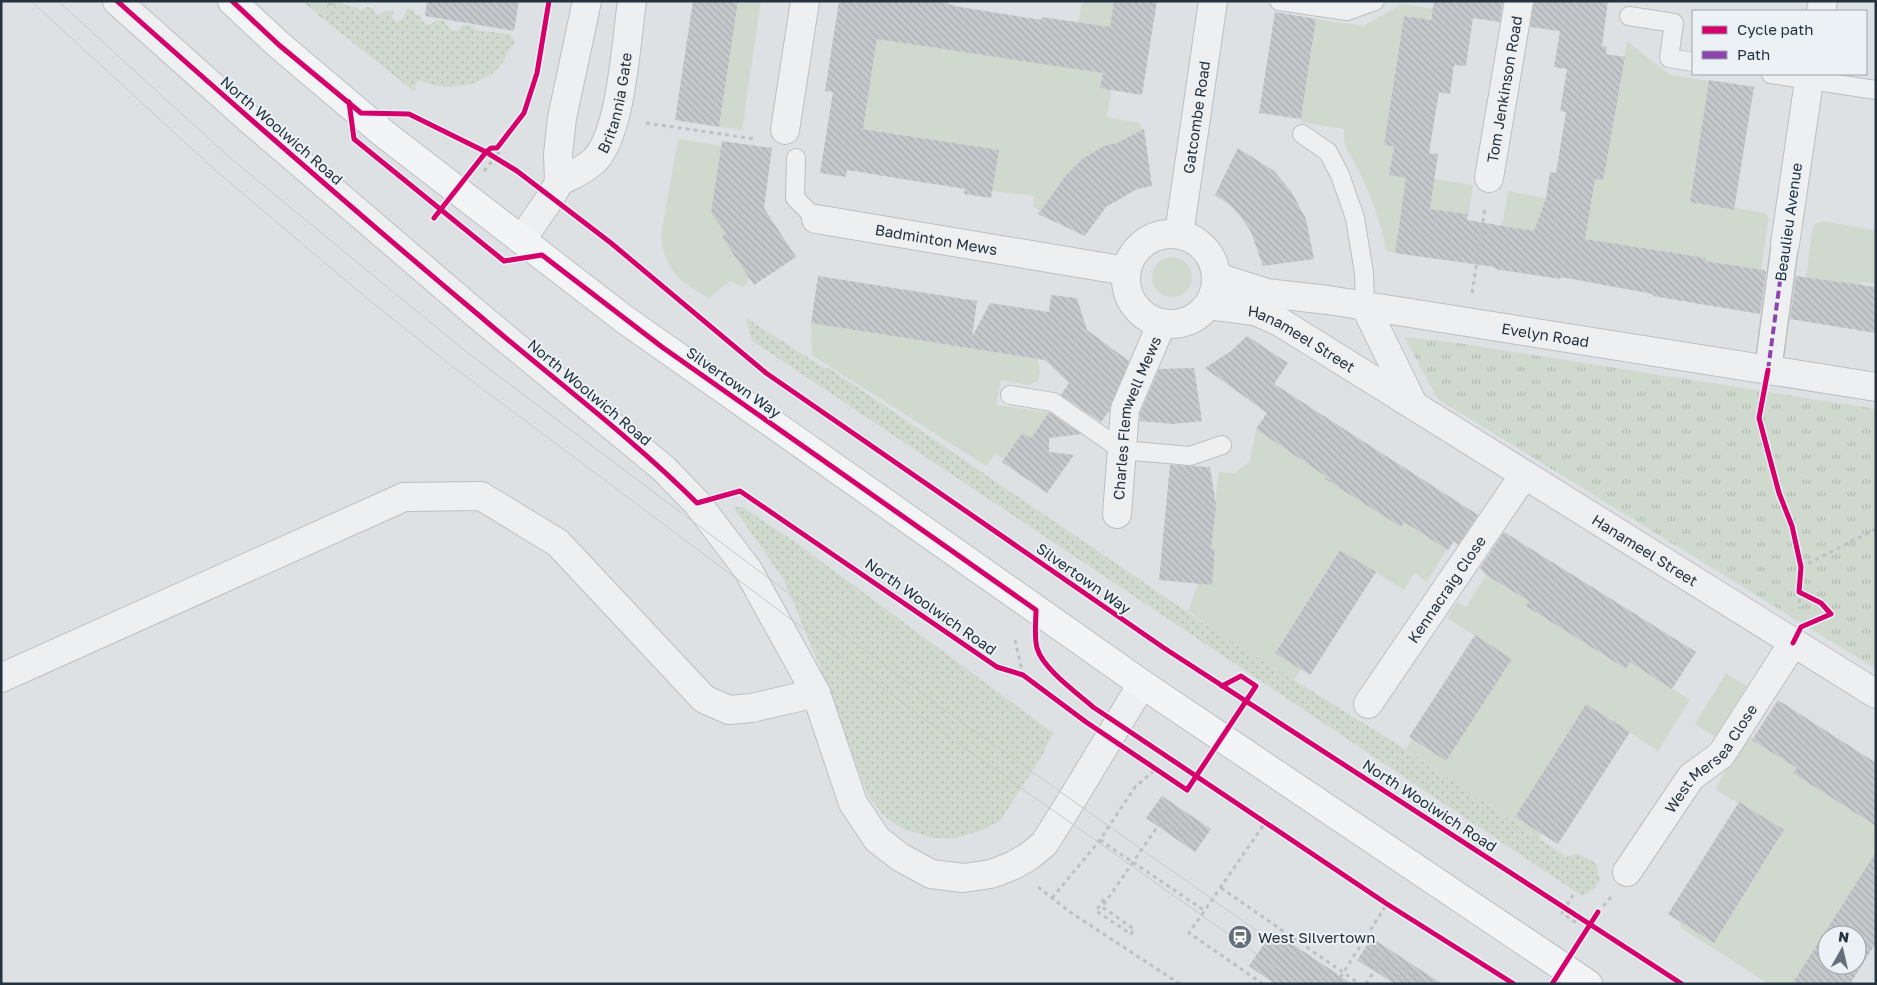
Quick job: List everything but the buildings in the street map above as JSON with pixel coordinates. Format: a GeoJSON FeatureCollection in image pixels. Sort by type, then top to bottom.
{"type":"FeatureCollection","features":[{"type":"Feature","properties":{"kind":"main road","name":"Silvertown Way"},"geometry":{"type":"LineString","coordinates":[[232,1],[279,45],[383,133],[662,347],[1142,684]]}},
{"type":"Feature","properties":{"kind":"main road"},"geometry":{"type":"LineString","coordinates":[[1142,684],[1588,984]]}},
{"type":"Feature","properties":{"kind":"street","name":"North Woolwich Road"},"geometry":{"type":"LineString","coordinates":[[117,1],[256,125],[465,304],[670,475],[698,503],[748,570],[816,693],[854,803],[877,839],[900,857],[931,874],[963,878],[991,874],[1028,857],[1044,844],[1142,684]]}},
{"type":"Feature","properties":{"kind":"street"},"geometry":{"type":"LineString","coordinates":[[522,239],[552,197],[559,182],[558,154],[562,118],[587,1]]}},
{"type":"Feature","properties":{"kind":"street","name":"Britannia Gate"},"geometry":{"type":"LineString","coordinates":[[559,182],[582,170],[595,160],[604,148],[616,117],[632,1]]}},
{"type":"Feature","properties":{"kind":"street"},"geometry":{"type":"LineString","coordinates":[[774,135],[806,1]]}},
{"type":"Feature","properties":{"kind":"street","name":"Gatcombe Road"},"geometry":{"type":"LineString","coordinates":[[1179,234],[1213,1]]}},
{"type":"Feature","properties":{"kind":"street","name":"Tom Jenkinson Road"},"geometry":{"type":"LineString","coordinates":[[1489,178],[1519,1]]}},
{"type":"Feature","properties":{"kind":"street","name":"Beaulieu Avenue"},"geometry":{"type":"LineString","coordinates":[[1768,370],[1809,77]]}},
{"type":"Feature","properties":{"kind":"street","name":"Badminton Mews"},"geometry":{"type":"LineString","coordinates":[[816,219],[1126,271]]}},
{"type":"Feature","properties":{"kind":"street"},"geometry":{"type":"LineString","coordinates":[[1165,233],[1179,234],[1194,239],[1206,249],[1214,262],[1217,277],[1215,292],[1208,306],[1199,315],[1188,321],[1162,323],[1149,319],[1138,310],[1130,298],[1126,286],[1126,271],[1130,258],[1139,246],[1151,238],[1165,233]]}},
{"type":"Feature","properties":{"kind":"street","name":"Evelyn Road"},"geometry":{"type":"LineString","coordinates":[[1217,277],[1267,293],[1365,306],[1876,387]]}},
{"type":"Feature","properties":{"kind":"street","name":"Hanameel Street"},"geometry":{"type":"LineString","coordinates":[[1208,306],[1255,312],[1280,322],[1876,694]]}},
{"type":"Feature","properties":{"kind":"street"},"geometry":{"type":"LineString","coordinates":[[1365,306],[1414,406]]}},
{"type":"Feature","properties":{"kind":"street","name":"Charles Flemwell Mews"},"geometry":{"type":"LineString","coordinates":[[1117,514],[1125,409],[1162,323]]}},
{"type":"Feature","properties":{"kind":"street","name":"Kennacraig Close"},"geometry":{"type":"LineString","coordinates":[[1368,704],[1524,474]]}},
{"type":"Feature","properties":{"kind":"street"},"geometry":{"type":"LineString","coordinates":[[1,678],[404,497],[481,496],[558,543],[704,699],[729,710],[752,708],[816,693]]}},
{"type":"Feature","properties":{"kind":"street","name":"West Mersea Close"},"geometry":{"type":"LineString","coordinates":[[1628,872],[1691,777],[1721,755],[1793,643]]}},
{"type":"Feature","properties":{"kind":"lane"},"geometry":{"type":"LineString","coordinates":[[1279,1],[1347,11],[1375,1]]}},
{"type":"Feature","properties":{"kind":"lane"},"geometry":{"type":"LineString","coordinates":[[1630,16],[1674,23],[1669,58],[1692,62]]}},
{"type":"Feature","properties":{"kind":"lane"},"geometry":{"type":"LineString","coordinates":[[1784,75],[1809,77],[1876,90]]}},
{"type":"Feature","properties":{"kind":"lane"},"geometry":{"type":"LineString","coordinates":[[1302,134],[1328,152],[1340,175],[1355,218],[1364,273],[1365,306]]}},
{"type":"Feature","properties":{"kind":"lane","name":"Badminton Mews"},"geometry":{"type":"LineString","coordinates":[[796,158],[795,198],[816,219]]}},
{"type":"Feature","properties":{"kind":"lane"},"geometry":{"type":"LineString","coordinates":[[1010,396],[1053,402],[1122,450],[1190,456],[1222,445]]}},
{"type":"Feature","properties":{"kind":"path"},"geometry":{"type":"LineString","coordinates":[[646,123],[774,135]]}},
{"type":"Feature","properties":{"kind":"path"},"geometry":{"type":"LineString","coordinates":[[491,148],[497,148],[503,141]]}},
{"type":"Feature","properties":{"kind":"path"},"geometry":{"type":"LineString","coordinates":[[497,155],[500,150]]}},
{"type":"Feature","properties":{"kind":"path"},"geometry":{"type":"LineString","coordinates":[[482,173],[492,157],[502,162]]}},
{"type":"Feature","properties":{"kind":"path"},"geometry":{"type":"LineString","coordinates":[[1471,299],[1489,178]]}},
{"type":"Feature","properties":{"kind":"path"},"geometry":{"type":"LineString","coordinates":[[1801,567],[1876,529]]}},
{"type":"Feature","properties":{"kind":"path"},"geometry":{"type":"LineString","coordinates":[[1800,559],[1801,575]]}},
{"type":"Feature","properties":{"kind":"path"},"geometry":{"type":"LineString","coordinates":[[1799,605],[1800,583]]}},
{"type":"Feature","properties":{"kind":"path"},"geometry":{"type":"LineString","coordinates":[[1799,590],[1805,594]]}},
{"type":"Feature","properties":{"kind":"path"},"geometry":{"type":"LineString","coordinates":[[1015,640],[1023,675]]}},
{"type":"Feature","properties":{"kind":"path"},"geometry":{"type":"LineString","coordinates":[[1015,672],[1031,681]]}},
{"type":"Feature","properties":{"kind":"path"},"geometry":{"type":"LineString","coordinates":[[1052,898],[1100,840],[1135,787],[1154,767],[1164,774]]}},
{"type":"Feature","properties":{"kind":"path"},"geometry":{"type":"LineString","coordinates":[[1104,899],[1096,911],[1131,934],[1134,929],[1102,907],[1162,820],[1193,840],[1198,832],[1163,808],[1153,822]]}},
{"type":"Feature","properties":{"kind":"path"},"geometry":{"type":"LineString","coordinates":[[1258,818],[1274,828]]}},
{"type":"Feature","properties":{"kind":"path"},"geometry":{"type":"LineString","coordinates":[[1263,984],[1189,933],[1265,823]]}},
{"type":"Feature","properties":{"kind":"path"},"geometry":{"type":"LineString","coordinates":[[1100,840],[1205,911]]}},
{"type":"Feature","properties":{"kind":"path"},"geometry":{"type":"LineString","coordinates":[[1012,866],[1070,912],[1180,984]]}},
{"type":"Feature","properties":{"kind":"path"},"geometry":{"type":"LineString","coordinates":[[1221,888],[1360,984]]}},
{"type":"Feature","properties":{"kind":"path"},"geometry":{"type":"LineString","coordinates":[[1567,905],[1573,895]]}},
{"type":"Feature","properties":{"kind":"path"},"geometry":{"type":"LineString","coordinates":[[1336,984],[1389,905],[1379,898]]}},
{"type":"Feature","properties":{"kind":"path"},"geometry":{"type":"LineString","coordinates":[[1557,902],[1574,913]]}},
{"type":"Feature","properties":{"kind":"path"},"geometry":{"type":"LineString","coordinates":[[1563,910],[1562,912],[1575,922],[1572,925]]}},
{"type":"Feature","properties":{"kind":"path"},"geometry":{"type":"LineString","coordinates":[[1594,918],[1598,912]]}},
{"type":"Feature","properties":{"kind":"path"},"geometry":{"type":"LineString","coordinates":[[1366,965],[1375,950],[1420,979],[1416,984]]}},
{"type":"Feature","properties":{"kind":"path"},"geometry":{"type":"LineString","coordinates":[[1366,984],[1384,956]]}},
{"type":"Feature","properties":{"kind":"path"},"geometry":{"type":"LineString","coordinates":[[1370,958],[1410,984]]}},
{"type":"Feature","properties":{"kind":"green space"},"geometry":{"type":"Polygon","coordinates":[[[303,1],[343,1],[343,4],[322,18],[303,1]]]}},
{"type":"Feature","properties":{"kind":"green space"},"geometry":{"type":"Polygon","coordinates":[[[738,1],[761,1],[742,130],[719,127],[738,1]]]}},
{"type":"Feature","properties":{"kind":"green space"},"geometry":{"type":"Polygon","coordinates":[[[883,1],[903,43],[953,51],[1078,25],[1082,1],[1114,1],[1101,88],[1111,90],[1107,117],[1139,123],[1145,134],[1111,146],[1085,162],[1062,182],[1040,211],[1033,206],[1034,196],[992,191],[998,150],[831,123],[868,97],[883,1]]]}},
{"type":"Feature","properties":{"kind":"green space"},"geometry":{"type":"Polygon","coordinates":[[[343,4],[356,7],[361,11],[367,7],[373,8],[375,13],[380,15],[386,11],[393,11],[392,18],[397,21],[403,19],[406,9],[414,10],[414,14],[420,15],[423,22],[428,25],[438,20],[443,20],[452,31],[459,30],[463,25],[472,26],[475,30],[510,34],[516,42],[509,49],[503,62],[495,70],[476,82],[454,87],[443,87],[421,81],[416,83],[415,92],[322,18],[343,4]]]}},
{"type":"Feature","properties":{"kind":"green space"},"geometry":{"type":"Polygon","coordinates":[[[1402,4],[1433,9],[1433,14],[1427,20],[1404,16],[1384,145],[1394,147],[1389,175],[1433,183],[1434,179],[1473,185],[1469,214],[1402,205],[1395,253],[1386,251],[1382,230],[1371,199],[1344,141],[1344,129],[1301,122],[1316,19],[1363,26],[1402,4]]]}},
{"type":"Feature","properties":{"kind":"green space"},"geometry":{"type":"Polygon","coordinates":[[[1627,41],[1670,75],[1709,81],[1690,202],[1734,210],[1735,207],[1766,214],[1769,218],[1761,270],[1705,261],[1705,258],[1502,226],[1508,191],[1590,207],[1595,179],[1603,181],[1613,120],[1608,95],[1618,97],[1627,41]]]}},
{"type":"Feature","properties":{"kind":"green space"},"geometry":{"type":"Polygon","coordinates":[[[678,139],[722,146],[726,233],[722,237],[750,279],[743,287],[730,281],[709,298],[689,286],[675,274],[670,267],[663,248],[661,235],[678,139]]]}},
{"type":"Feature","properties":{"kind":"green space"},"geometry":{"type":"Polygon","coordinates":[[[1822,221],[1876,230],[1876,284],[1861,282],[1861,285],[1857,285],[1806,277],[1813,225],[1822,221]]]}},
{"type":"Feature","properties":{"kind":"green space"},"geometry":{"type":"Polygon","coordinates":[[[1172,257],[1186,263],[1192,277],[1186,291],[1172,297],[1158,291],[1152,277],[1158,263],[1172,257]]]}},
{"type":"Feature","properties":{"kind":"green space"},"geometry":{"type":"Polygon","coordinates":[[[746,318],[824,368],[829,368],[1221,635],[1394,742],[1567,857],[1577,853],[1596,863],[1600,880],[1595,888],[1582,896],[751,340],[746,318]]]}},
{"type":"Feature","properties":{"kind":"green space"},"geometry":{"type":"Polygon","coordinates":[[[811,323],[1038,359],[1040,371],[1038,381],[1028,385],[1001,380],[996,405],[1049,412],[1031,438],[1022,433],[1004,460],[996,453],[986,466],[812,355],[811,323]]]}},
{"type":"Feature","properties":{"kind":"green space"},"geometry":{"type":"Polygon","coordinates":[[[1404,337],[1458,343],[1876,409],[1876,669],[1438,399],[1404,337]]]}},
{"type":"Feature","properties":{"kind":"green space"},"geometry":{"type":"Polygon","coordinates":[[[1256,429],[1401,526],[1404,522],[1447,549],[1427,582],[1414,573],[1404,590],[1340,550],[1275,652],[1301,669],[1294,680],[1221,635],[1188,611],[1198,584],[1212,585],[1215,549],[1209,549],[1219,472],[1234,473],[1250,461],[1256,429]]]}},
{"type":"Feature","properties":{"kind":"green space"},"geometry":{"type":"Polygon","coordinates":[[[733,507],[742,507],[798,544],[1053,733],[1042,756],[1000,821],[982,830],[955,838],[933,838],[903,829],[885,817],[868,796],[829,689],[784,580],[733,507]]]}},
{"type":"Feature","properties":{"kind":"green space"},"geometry":{"type":"Polygon","coordinates":[[[1486,575],[1529,601],[1526,606],[1625,669],[1630,662],[1690,700],[1658,751],[1586,704],[1515,817],[1542,834],[1539,838],[1406,750],[1412,739],[1446,761],[1512,659],[1447,618],[1457,602],[1466,607],[1486,575]]]}},
{"type":"Feature","properties":{"kind":"green space"},"geometry":{"type":"Polygon","coordinates":[[[1726,673],[1747,686],[1716,737],[1695,724],[1726,673]]]}},
{"type":"Feature","properties":{"kind":"green space"},"geometry":{"type":"Polygon","coordinates":[[[1747,734],[1753,738],[1752,740],[1797,768],[1793,773],[1876,826],[1876,885],[1861,876],[1830,925],[1817,925],[1817,945],[1792,984],[1769,984],[1681,928],[1680,922],[1714,943],[1784,831],[1715,789],[1747,734]]]}},
{"type":"Feature","properties":{"kind":"tram line"},"geometry":{"type":"LineString","coordinates":[[31,1],[216,171],[369,300],[452,366],[935,727],[1299,984]]}},
{"type":"Feature","properties":{"kind":"tram line"},"geometry":{"type":"LineString","coordinates":[[58,1],[229,157],[464,350],[946,711],[1332,984]]}},
{"type":"Feature","properties":{"kind":"marked path"},"geometry":{"type":"LineString","coordinates":[[1768,370],[1785,244]]}},
{"type":"Feature","properties":{"kind":"cycle path"},"geometry":{"type":"LineString","coordinates":[[117,1],[389,239],[645,454],[697,503],[740,491],[997,667],[1023,675],[1086,722],[1187,790],[1256,686],[1241,676],[1222,686]]}},
{"type":"Feature","properties":{"kind":"cycle path"},"geometry":{"type":"LineString","coordinates":[[232,1],[279,45],[361,113],[409,114],[486,152],[517,171],[611,243],[766,373],[1164,648],[1682,984]]}},
{"type":"Feature","properties":{"kind":"cycle path"},"geometry":{"type":"LineString","coordinates":[[434,218],[486,152],[491,148],[497,148],[524,113],[537,73],[549,1]]}},
{"type":"Feature","properties":{"kind":"cycle path"},"geometry":{"type":"LineString","coordinates":[[349,102],[354,139],[504,261],[542,255],[662,347],[1036,610],[1036,639],[1040,656],[1061,680],[1093,707],[1387,904],[1514,984]]}},
{"type":"Feature","properties":{"kind":"cycle path"},"geometry":{"type":"LineString","coordinates":[[1768,370],[1759,418],[1779,493],[1792,526],[1801,567],[1799,592],[1821,603],[1831,614],[1801,627],[1793,643]]}},
{"type":"Feature","properties":{"kind":"cycle path"},"geometry":{"type":"LineString","coordinates":[[1552,984],[1598,912]]}},
{"type":"Feature","properties":{"kind":"place","name":"West Silvertown"},"geometry":{"type":"Point","coordinates":[1240,937]}}]}
